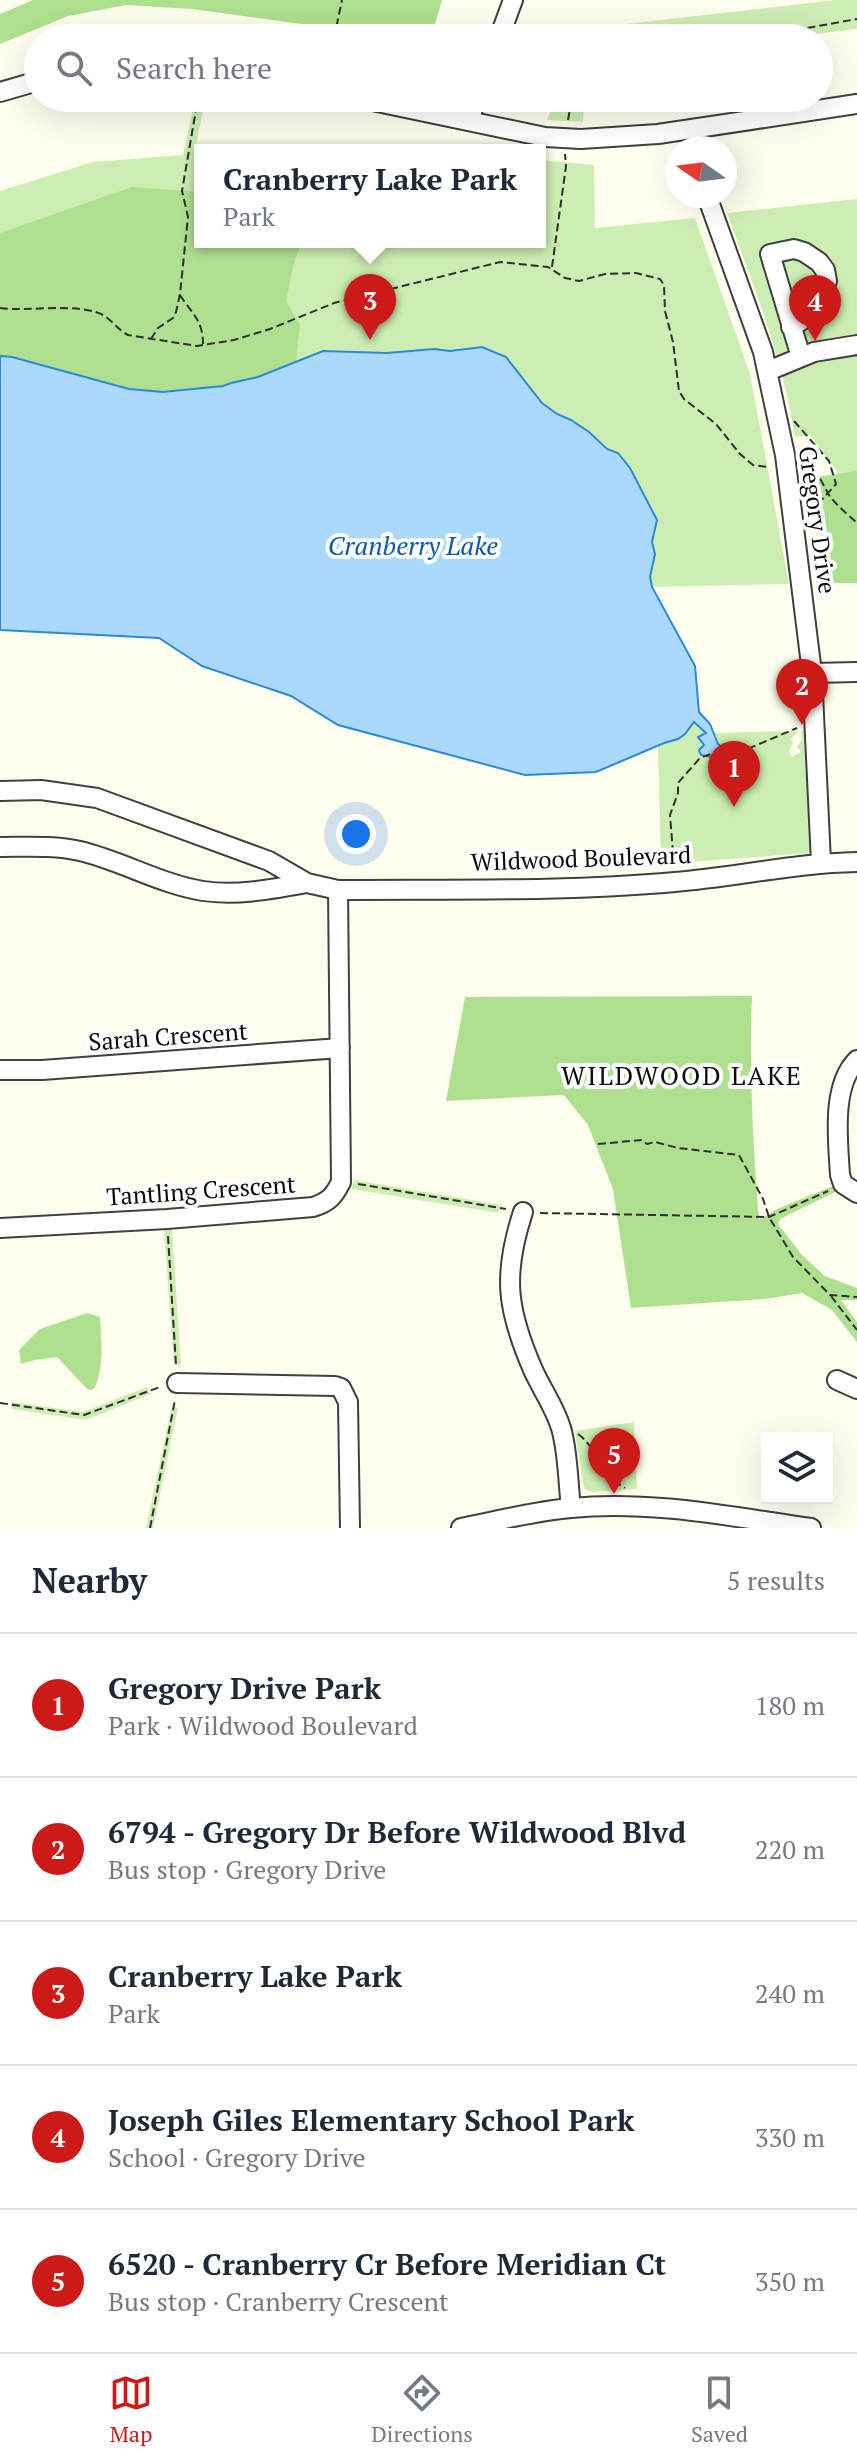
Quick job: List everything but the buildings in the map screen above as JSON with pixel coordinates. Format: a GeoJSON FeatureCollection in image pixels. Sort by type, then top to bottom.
{"type":"FeatureCollection","features":[{"type":"Feature","properties":{"kind":"street"},"geometry":{"type":"LineString","coordinates":[[504,24],[513,0]]}},
{"type":"Feature","properties":{"kind":"street"},"geometry":{"type":"LineString","coordinates":[[0,92],[24,85]]}},
{"type":"Feature","properties":{"kind":"street"},"geometry":{"type":"LineString","coordinates":[[833,109],[857,104]]}},
{"type":"Feature","properties":{"kind":"street"},"geometry":{"type":"LineString","coordinates":[[429,112],[545,137],[665,140]]}},
{"type":"Feature","properties":{"kind":"street"},"geometry":{"type":"LineString","coordinates":[[469,120],[472,112]]}},
{"type":"Feature","properties":{"kind":"street"},"geometry":{"type":"LineString","coordinates":[[698,136],[817,112]]}},
{"type":"Feature","properties":{"kind":"street","name":"Gregory Drive"},"geometry":{"type":"LineString","coordinates":[[711,208],[751,314],[776,407],[795,529],[812,673],[821,862]]}},
{"type":"Feature","properties":{"kind":"street"},"geometry":{"type":"LineString","coordinates":[[791,327],[801,357]]}},
{"type":"Feature","properties":{"kind":"street"},"geometry":{"type":"LineString","coordinates":[[768,371],[814,352],[857,345]]}},
{"type":"Feature","properties":{"kind":"street"},"geometry":{"type":"LineString","coordinates":[[812,673],[857,672]]}},
{"type":"Feature","properties":{"kind":"street","name":"Wildwood Boulevard"},"geometry":{"type":"LineString","coordinates":[[0,791],[41,790],[97,798],[269,861],[307,883],[338,890],[584,888],[676,882],[821,862],[857,862]]}},
{"type":"Feature","properties":{"kind":"street","name":"Wildwood Boulevard"},"geometry":{"type":"LineString","coordinates":[[0,847],[76,850],[177,885],[206,891],[233,893],[307,883]]}},
{"type":"Feature","properties":{"kind":"street"},"geometry":{"type":"LineString","coordinates":[[338,890],[341,1182]]}},
{"type":"Feature","properties":{"kind":"street","name":"Sarah Crescent"},"geometry":{"type":"LineString","coordinates":[[0,1070],[42,1070],[340,1048]]}},
{"type":"Feature","properties":{"kind":"street"},"geometry":{"type":"LineString","coordinates":[[850,1188],[839,1164],[840,1087],[845,1074],[857,1060]]}},
{"type":"Feature","properties":{"kind":"street","name":"Tantling Crescent"},"geometry":{"type":"LineString","coordinates":[[0,1228],[313,1207],[327,1203],[341,1182]]}},
{"type":"Feature","properties":{"kind":"street"},"geometry":{"type":"LineString","coordinates":[[523,1212],[513,1243],[509,1289],[511,1306],[535,1374],[562,1429],[571,1508]]}},
{"type":"Feature","properties":{"kind":"street"},"geometry":{"type":"LineString","coordinates":[[837,1380],[857,1389]]}},
{"type":"Feature","properties":{"kind":"street"},"geometry":{"type":"LineString","coordinates":[[177,1383],[341,1388],[348,1402],[350,1528]]}},
{"type":"Feature","properties":{"kind":"street"},"geometry":{"type":"LineString","coordinates":[[461,1528],[571,1508],[632,1507],[669,1508],[811,1528]]}},
{"type":"Feature","properties":{"kind":"path"},"geometry":{"type":"LineString","coordinates":[[337,24],[342,0]]}},
{"type":"Feature","properties":{"kind":"path"},"geometry":{"type":"LineString","coordinates":[[829,24],[857,19]]}},
{"type":"Feature","properties":{"kind":"path"},"geometry":{"type":"LineString","coordinates":[[151,339],[158,328],[173,318],[180,294],[188,217],[182,191],[196,112]]}},
{"type":"Feature","properties":{"kind":"path"},"geometry":{"type":"LineString","coordinates":[[550,268],[554,263],[566,166],[564,138],[569,112]]}},
{"type":"Feature","properties":{"kind":"path"},"geometry":{"type":"LineString","coordinates":[[0,308],[82,310],[104,315],[128,335],[197,346],[234,340],[270,329],[334,303],[500,262],[550,268],[565,278],[579,281],[605,274],[636,273],[660,279],[664,285],[665,311],[673,342],[679,391],[684,399],[716,424],[753,465],[770,468]]}},
{"type":"Feature","properties":{"kind":"path"},"geometry":{"type":"LineString","coordinates":[[180,294],[203,329],[203,344]]}},
{"type":"Feature","properties":{"kind":"path"},"geometry":{"type":"LineString","coordinates":[[776,407],[800,425],[829,461],[836,484],[795,529]]}},
{"type":"Feature","properties":{"kind":"path"},"geometry":{"type":"LineString","coordinates":[[800,464],[809,465],[815,470],[829,495],[857,523]]}},
{"type":"Feature","properties":{"kind":"path"},"geometry":{"type":"LineString","coordinates":[[676,882],[670,815],[678,793],[678,783],[700,758],[732,746],[745,750],[814,721]]}},
{"type":"Feature","properties":{"kind":"path"},"geometry":{"type":"LineString","coordinates":[[598,1144],[641,1140],[647,1144],[655,1142],[678,1148],[739,1155],[763,1199],[769,1217],[793,1257],[830,1295],[857,1330]]}},
{"type":"Feature","properties":{"kind":"path"},"geometry":{"type":"LineString","coordinates":[[341,1182],[555,1215],[769,1217],[850,1188]]}},
{"type":"Feature","properties":{"kind":"path"},"geometry":{"type":"LineString","coordinates":[[150,1528],[177,1383],[167,1219]]}},
{"type":"Feature","properties":{"kind":"path"},"geometry":{"type":"LineString","coordinates":[[830,1295],[857,1297]]}},
{"type":"Feature","properties":{"kind":"path"},"geometry":{"type":"LineString","coordinates":[[0,1403],[84,1415],[152,1389],[177,1383]]}},
{"type":"Feature","properties":{"kind":"path"},"geometry":{"type":"LineString","coordinates":[[562,1429],[581,1435],[593,1448],[604,1471],[631,1496],[632,1507]]}},
{"type":"Feature","properties":{"kind":"green space"},"geometry":{"type":"Polygon","coordinates":[[[33,0],[442,0],[435,24],[302,24],[192,9],[126,5],[68,16],[49,24],[24,24],[24,34],[0,44],[0,14],[33,0]]]}},
{"type":"Feature","properties":{"kind":"green space"},"geometry":{"type":"Polygon","coordinates":[[[857,0],[857,29],[833,32],[833,24],[627,24],[857,0]]]}},
{"type":"Feature","properties":{"kind":"green space"},"geometry":{"type":"Polygon","coordinates":[[[192,112],[202,112],[194,144],[194,248],[546,248],[546,161],[594,165],[595,228],[695,218],[750,374],[789,584],[652,587],[650,577],[655,554],[652,542],[657,520],[630,468],[618,453],[607,449],[589,432],[542,403],[530,385],[482,347],[387,353],[320,351],[293,364],[0,356],[0,191],[93,162],[183,155],[192,112]]]}},
{"type":"Feature","properties":{"kind":"green space"},"geometry":{"type":"Polygon","coordinates":[[[550,112],[583,112],[583,122],[547,120],[550,112]]]}},
{"type":"Feature","properties":{"kind":"green space"},"geometry":{"type":"Polygon","coordinates":[[[132,187],[194,192],[194,248],[299,248],[286,301],[300,325],[296,361],[258,377],[225,386],[163,392],[129,389],[0,356],[0,233],[132,187]]]}},
{"type":"Feature","properties":{"kind":"green space"},"geometry":{"type":"Polygon","coordinates":[[[857,199],[857,485],[848,486],[810,435],[795,437],[775,351],[727,213],[857,199]]]}},
{"type":"Feature","properties":{"kind":"green space"},"geometry":{"type":"Polygon","coordinates":[[[857,471],[857,583],[827,583],[816,477],[857,471]]]}},
{"type":"Feature","properties":{"kind":"green space"},"geometry":{"type":"Polygon","coordinates":[[[694,722],[707,733],[699,737],[704,745],[700,749],[703,756],[726,760],[738,751],[737,748],[721,746],[714,733],[798,731],[791,739],[793,743],[789,751],[792,757],[801,752],[797,747],[802,739],[801,731],[807,731],[810,853],[661,864],[658,746],[678,739],[694,722]]]}},
{"type":"Feature","properties":{"kind":"green space"},"geometry":{"type":"Polygon","coordinates":[[[752,996],[752,1108],[759,1220],[775,1210],[833,1186],[837,1191],[780,1219],[778,1224],[802,1255],[825,1276],[857,1288],[857,1300],[841,1300],[857,1322],[857,1342],[832,1310],[802,1293],[765,1299],[631,1308],[613,1189],[588,1125],[564,1095],[446,1101],[465,997],[752,996]]]}},
{"type":"Feature","properties":{"kind":"green space"},"geometry":{"type":"Polygon","coordinates":[[[354,1180],[501,1205],[499,1213],[352,1189],[354,1180]]]}},
{"type":"Feature","properties":{"kind":"green space"},"geometry":{"type":"Polygon","coordinates":[[[172,1228],[181,1365],[174,1365],[164,1229],[172,1228]]]}},
{"type":"Feature","properties":{"kind":"green space"},"geometry":{"type":"Polygon","coordinates":[[[87,1313],[100,1317],[101,1363],[94,1389],[88,1390],[57,1357],[21,1364],[19,1350],[40,1329],[87,1313]]]}},
{"type":"Feature","properties":{"kind":"green space"},"geometry":{"type":"Polygon","coordinates":[[[147,1387],[150,1394],[86,1420],[11,1409],[12,1402],[83,1412],[147,1387]]]}},
{"type":"Feature","properties":{"kind":"green space"},"geometry":{"type":"Polygon","coordinates":[[[172,1406],[178,1408],[153,1528],[146,1528],[172,1406]]]}},
{"type":"Feature","properties":{"kind":"green space"},"geometry":{"type":"Polygon","coordinates":[[[634,1422],[637,1489],[586,1490],[575,1431],[634,1422]]]}},
{"type":"Feature","properties":{"kind":"water","name":"Cranberry Lake"},"geometry":{"type":"Polygon","coordinates":[[[482,347],[506,357],[542,403],[589,432],[607,449],[618,453],[630,468],[657,520],[652,542],[655,554],[650,577],[652,587],[695,666],[699,712],[710,724],[718,744],[723,748],[738,749],[726,760],[701,755],[699,750],[704,745],[698,737],[706,733],[694,722],[678,739],[596,772],[525,775],[338,725],[291,696],[202,666],[159,638],[0,630],[0,356],[129,389],[163,392],[223,386],[258,377],[323,351],[387,353],[482,347]]]}},
{"type":"Feature","properties":{"kind":"place","name":"Cranberry Lake Park"},"geometry":{"type":"Point","coordinates":[370,340]}},
{"type":"Feature","properties":{"kind":"place","name":"Joseph Giles Elementary School Park"},"geometry":{"type":"Point","coordinates":[815,341]}},
{"type":"Feature","properties":{"kind":"place","name":"6794 - Gregory Dr Before Wildwood Blvd"},"geometry":{"type":"Point","coordinates":[802,725]}},
{"type":"Feature","properties":{"kind":"place","name":"Gregory Drive Park"},"geometry":{"type":"Point","coordinates":[734,807]}},
{"type":"Feature","properties":{"kind":"place","name":"6520 - Cranberry Cr Before Meridian Ct"},"geometry":{"type":"Point","coordinates":[614,1494]}},
{"type":"Feature","properties":{"kind":"district","name":"WILDWOOD LAKE"},"geometry":{"type":"Point","coordinates":[682,1076]}}]}
